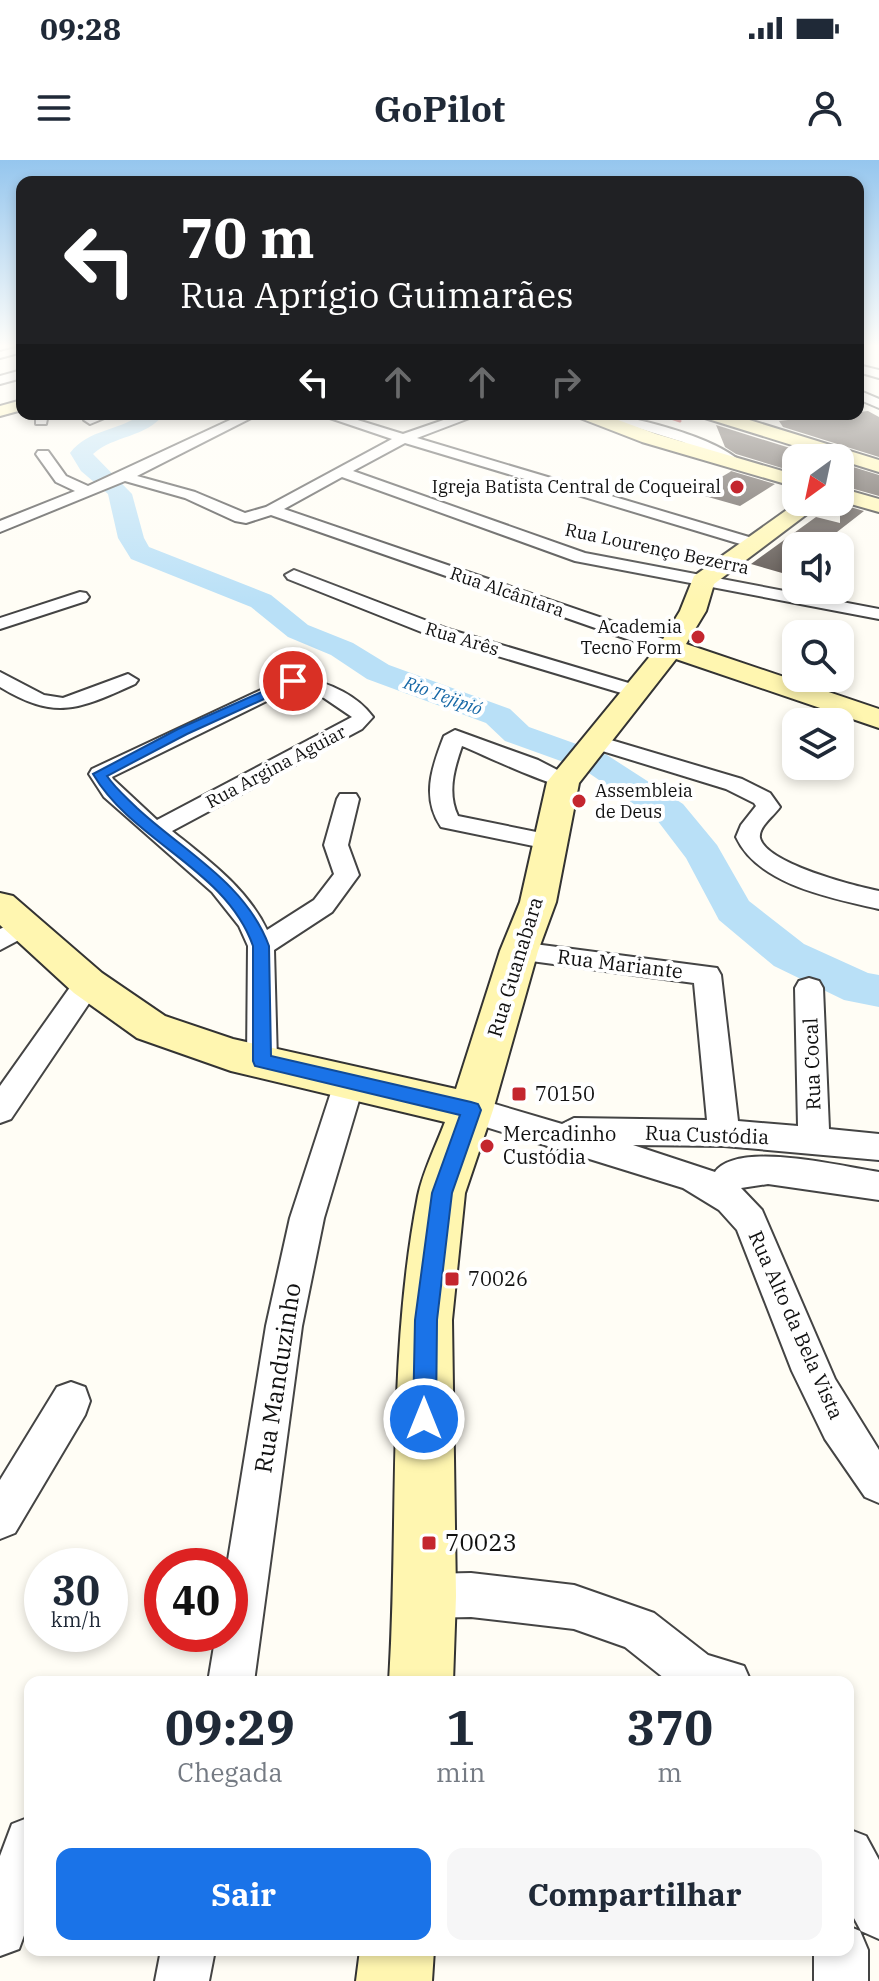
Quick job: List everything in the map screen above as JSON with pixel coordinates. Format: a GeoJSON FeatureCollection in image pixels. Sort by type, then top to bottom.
{"type":"FeatureCollection","features":[{"type":"Feature","properties":{"kind":"street"},"geometry":{"type":"LineString","coordinates":[[5,522],[90,492],[214,433]]}},
{"type":"Feature","properties":{"kind":"street"},"geometry":{"type":"LineString","coordinates":[[386,433],[753,543]]}},
{"type":"Feature","properties":{"kind":"street"},"geometry":{"type":"LineString","coordinates":[[124,477],[190,495],[240,517],[252,517],[418,433]]}},
{"type":"Feature","properties":{"kind":"street"},"geometry":{"type":"LineString","coordinates":[[636,433],[782,477]]}},
{"type":"Feature","properties":{"kind":"street"},"geometry":{"type":"LineString","coordinates":[[667,433],[688,439],[734,462]]}},
{"type":"Feature","properties":{"kind":"street"},"geometry":{"type":"LineString","coordinates":[[772,433],[870,463]]}},
{"type":"Feature","properties":{"kind":"street"},"geometry":{"type":"LineString","coordinates":[[43,454],[61,479],[90,492]]}},
{"type":"Feature","properties":{"kind":"street","name":"Rua Lourenço Bezerra"},"geometry":{"type":"LineString","coordinates":[[341,472],[581,557],[879,614]]}},
{"type":"Feature","properties":{"kind":"street"},"geometry":{"type":"LineString","coordinates":[[854,498],[879,506]]}},
{"type":"Feature","properties":{"kind":"street","name":"Rua Alcântara"},"geometry":{"type":"LineString","coordinates":[[271,510],[879,719]]}},
{"type":"Feature","properties":{"kind":"street"},"geometry":{"type":"LineString","coordinates":[[548,841],[449,822],[441,810],[439,780],[455,736],[565,779],[671,648],[693,611],[703,581],[792,516]]}},
{"type":"Feature","properties":{"kind":"street","name":"Rua Arês"},"geometry":{"type":"LineString","coordinates":[[294,575],[441,633],[635,691]]}},
{"type":"Feature","properties":{"kind":"street"},"geometry":{"type":"LineString","coordinates":[[0,624],[80,597]]}},
{"type":"Feature","properties":{"kind":"street"},"geometry":{"type":"LineString","coordinates":[[0,678],[38,701],[59,705],[128,680]]}},
{"type":"Feature","properties":{"kind":"street","name":"Rua Argina Aguiar"},"geometry":{"type":"LineString","coordinates":[[154,831],[355,725],[363,717],[316,689],[293,681],[169,738],[100,774],[108,787],[154,831],[205,871],[236,901],[261,946],[262,1061]]}},
{"type":"Feature","properties":{"kind":"street"},"geometry":{"type":"LineString","coordinates":[[592,743],[723,780],[752,792],[768,807],[750,828],[748,837],[752,846],[764,857],[822,885],[879,900]]}},
{"type":"Feature","properties":{"kind":"street","name":"Rua Guanabara"},"geometry":{"type":"LineString","coordinates":[[421,1676],[425,1596],[426,1320],[442,1193],[471,1110],[519,951],[538,902],[548,841],[565,779]]}},
{"type":"Feature","properties":{"kind":"street"},"geometry":{"type":"LineString","coordinates":[[261,946],[323,906],[347,875],[336,845],[348,799]]}},
{"type":"Feature","properties":{"kind":"street"},"geometry":{"type":"LineString","coordinates":[[8,924],[151,1027],[196,1045],[471,1110]]}},
{"type":"Feature","properties":{"kind":"street","name":"Rua Mariante"},"geometry":{"type":"LineString","coordinates":[[519,951],[707,975],[724,1133]]}},
{"type":"Feature","properties":{"kind":"street"},"geometry":{"type":"LineString","coordinates":[[0,1110],[88,983]]}},
{"type":"Feature","properties":{"kind":"street","name":"Rua Cocal"},"geometry":{"type":"LineString","coordinates":[[809,988],[814,1140]]}},
{"type":"Feature","properties":{"kind":"street","name":"Rua Manduzinho"},"geometry":{"type":"LineString","coordinates":[[232,1676],[284,1326],[307,1218],[350,1080]]}},
{"type":"Feature","properties":{"kind":"street","name":"Rua Alto da Bela Vista"},"geometry":{"type":"LineString","coordinates":[[471,1110],[691,1176],[734,1200],[750,1221],[830,1409],[866,1468],[879,1483]]}},
{"type":"Feature","properties":{"kind":"street","name":"Rua Custódia"},"geometry":{"type":"LineString","coordinates":[[535,1131],[724,1133],[879,1147]]}},
{"type":"Feature","properties":{"kind":"street"},"geometry":{"type":"LineString","coordinates":[[721,1190],[733,1173],[768,1170],[879,1186]]}},
{"type":"Feature","properties":{"kind":"street"},"geometry":{"type":"LineString","coordinates":[[0,1518],[71,1401]]}},
{"type":"Feature","properties":{"kind":"street"},"geometry":{"type":"LineString","coordinates":[[425,1596],[471,1595],[574,1607],[638,1629],[680,1665],[701,1676]]}},
{"type":"Feature","properties":{"kind":"street"},"geometry":{"type":"LineString","coordinates":[[0,1930],[24,1860]]}},
{"type":"Feature","properties":{"kind":"street"},"geometry":{"type":"LineString","coordinates":[[854,1865],[879,1913]]}},
{"type":"Feature","properties":{"kind":"street"},"geometry":{"type":"LineString","coordinates":[[182,1981],[187,1956]]}},
{"type":"Feature","properties":{"kind":"street"},"geometry":{"type":"LineString","coordinates":[[394,1981],[396,1956]]}},
{"type":"Feature","properties":{"kind":"street"},"geometry":{"type":"LineString","coordinates":[[841,1956],[841,1981]]}},
{"type":"Feature","properties":{"kind":"building"},"geometry":{"type":"Polygon","coordinates":[[[719,433],[742,433],[782,446],[782,468],[736,454],[725,447],[719,433]]]}},
{"type":"Feature","properties":{"kind":"building"},"geometry":{"type":"Polygon","coordinates":[[[802,433],[879,433],[879,457],[854,449],[854,444],[837,444],[802,433]]]}},
{"type":"Feature","properties":{"kind":"building"},"geometry":{"type":"Polygon","coordinates":[[[854,467],[879,475],[879,496],[854,489],[854,467]]]}},
{"type":"Feature","properties":{"kind":"building","name":"Igreja Batista Central de Coqueiral"},"geometry":{"type":"Polygon","coordinates":[[[731,471],[775,484],[740,506],[694,493],[731,471]]]}},
{"type":"Feature","properties":{"kind":"building"},"geometry":{"type":"Polygon","coordinates":[[[854,508],[864,511],[837,532],[795,532],[816,517],[840,523],[840,516],[854,516],[854,508]]]}},
{"type":"Feature","properties":{"kind":"building"},"geometry":{"type":"Polygon","coordinates":[[[782,542],[782,573],[751,564],[782,542]]]}},
{"type":"Feature","properties":{"kind":"waterway","name":"Rio Tejipió"},"geometry":{"type":"LineString","coordinates":[[118,433],[97,441],[81,453],[89,466],[120,494],[131,538],[140,553],[261,601],[298,631],[342,649],[378,672],[498,716],[517,734],[595,762],[670,812],[703,854],[734,910],[789,955],[860,988],[879,991]]}},
{"type":"Feature","properties":{"kind":"place","name":"Igreja Batista Central de Coqueiral"},"geometry":{"type":"Point","coordinates":[737,487]}},
{"type":"Feature","properties":{"kind":"place","name":"Academia Tecno Form"},"geometry":{"type":"Point","coordinates":[698,637]}},
{"type":"Feature","properties":{"kind":"place","name":"Assembleia de Deus"},"geometry":{"type":"Point","coordinates":[579,801]}},
{"type":"Feature","properties":{"kind":"place","name":"70150"},"geometry":{"type":"Point","coordinates":[519,1094]}},
{"type":"Feature","properties":{"kind":"place","name":"Mercadinho Custódia"},"geometry":{"type":"Point","coordinates":[487,1146]}},
{"type":"Feature","properties":{"kind":"place","name":"70026"},"geometry":{"type":"Point","coordinates":[452,1279]}},
{"type":"Feature","properties":{"kind":"place","name":"70023"},"geometry":{"type":"Point","coordinates":[429,1543]}},
{"type":"Feature","properties":{"kind":"route"},"geometry":{"type":"LineString","coordinates":[[293,681],[106,769],[100,774],[101,780],[154,831],[205,871],[236,901],[257,934],[261,946],[262,1061],[471,1110],[442,1193],[426,1320],[424,1419]]}}]}
